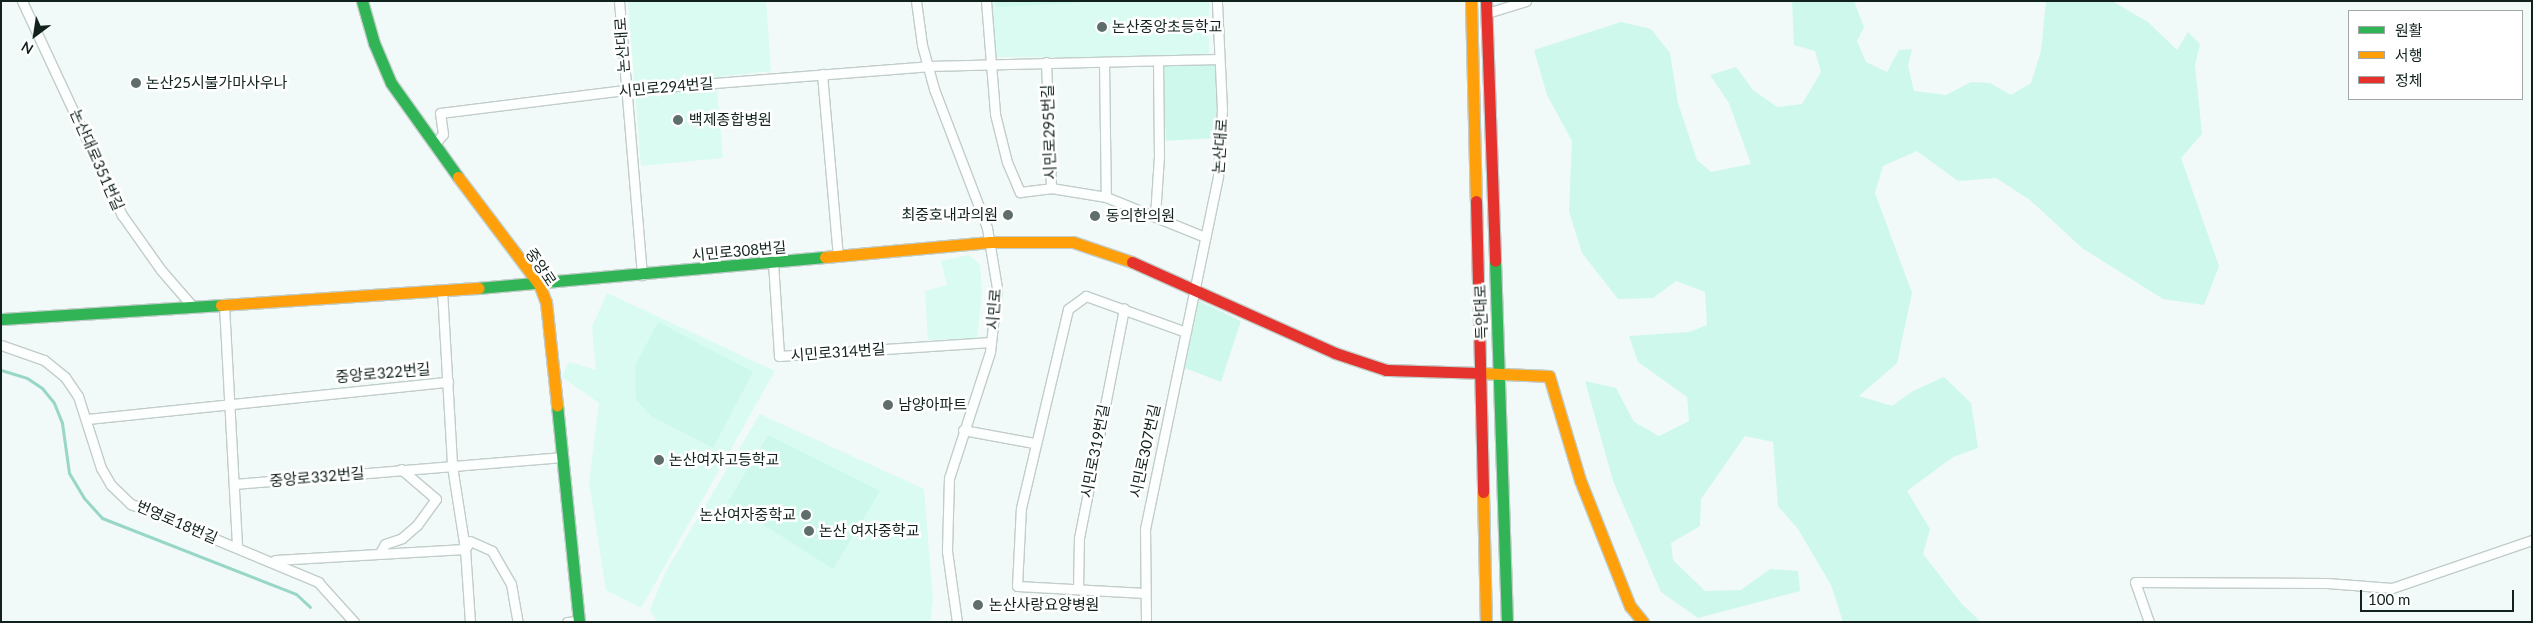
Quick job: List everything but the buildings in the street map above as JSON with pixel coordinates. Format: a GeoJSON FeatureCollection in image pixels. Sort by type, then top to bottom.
{"type":"FeatureCollection","features":[{"type":"Feature","properties":{"kind":"street","name":"논산대로351번길"},"geometry":{"type":"LineString","coordinates":[[22,1],[122,215],[161,270],[193,307]]}},
{"type":"Feature","properties":{"kind":"street","name":"중앙로"},"geometry":{"type":"LineString","coordinates":[[362,1],[374,43],[391,82],[434,145],[538,284],[546,302],[564,457],[579,621]]}},
{"type":"Feature","properties":{"kind":"street","name":"논산대로"},"geometry":{"type":"LineString","coordinates":[[618,1],[625,90]]}},
{"type":"Feature","properties":{"kind":"street","name":"시민로"},"geometry":{"type":"LineString","coordinates":[[916,1],[928,66],[951,139],[990,242],[997,288],[992,342],[980,386],[963,430],[949,478],[947,551],[957,622]]}},
{"type":"Feature","properties":{"kind":"street","name":"시민로295번길"},"geometry":{"type":"LineString","coordinates":[[986,1],[995,114],[1006,162],[1020,192],[1051,188],[1046,62]]}},
{"type":"Feature","properties":{"kind":"street","name":"논산대로"},"geometry":{"type":"LineString","coordinates":[[1194,289],[1221,152],[1217,1]]}},
{"type":"Feature","properties":{"kind":"street","name":"득안대로"},"geometry":{"type":"LineString","coordinates":[[1471,1],[1478,372],[1486,622]]}},
{"type":"Feature","properties":{"kind":"street"},"geometry":{"type":"LineString","coordinates":[[1487,7],[1526,1]]}},
{"type":"Feature","properties":{"kind":"street","name":"득안대로"},"geometry":{"type":"LineString","coordinates":[[1487,7],[1507,622]]}},
{"type":"Feature","properties":{"kind":"street","name":"시민로295번길"},"geometry":{"type":"LineString","coordinates":[[928,66],[1046,62],[1158,62],[1219,59]]}},
{"type":"Feature","properties":{"kind":"street"},"geometry":{"type":"LineString","coordinates":[[1104,62],[1106,197]]}},
{"type":"Feature","properties":{"kind":"street"},"geometry":{"type":"LineString","coordinates":[[1155,216],[1159,156],[1158,62]]}},
{"type":"Feature","properties":{"kind":"street","name":"시민로294번길"},"geometry":{"type":"LineString","coordinates":[[434,145],[443,134],[440,113],[625,90],[928,66]]}},
{"type":"Feature","properties":{"kind":"street"},"geometry":{"type":"LineString","coordinates":[[822,74],[838,256]]}},
{"type":"Feature","properties":{"kind":"street"},"geometry":{"type":"LineString","coordinates":[[625,90],[642,274]]}},
{"type":"Feature","properties":{"kind":"street"},"geometry":{"type":"LineString","coordinates":[[1051,188],[1106,197],[1205,237]]}},
{"type":"Feature","properties":{"kind":"street"},"geometry":{"type":"LineString","coordinates":[[990,242],[1073,242],[1118,256],[1335,353],[1386,370],[1549,376],[1580,480],[1630,606],[1642,622]]}},
{"type":"Feature","properties":{"kind":"street","name":"시민로308번길"},"geometry":{"type":"LineString","coordinates":[[538,284],[990,242]]}},
{"type":"Feature","properties":{"kind":"street","name":"시민로314번길"},"geometry":{"type":"LineString","coordinates":[[772,262],[779,356],[992,342]]}},
{"type":"Feature","properties":{"kind":"street"},"geometry":{"type":"LineString","coordinates":[[1,319],[538,284]]}},
{"type":"Feature","properties":{"kind":"street","name":"시민로307번길"},"geometry":{"type":"LineString","coordinates":[[1146,622],[1145,529],[1194,289]]}},
{"type":"Feature","properties":{"kind":"street","name":"중앙로322번길"},"geometry":{"type":"LineString","coordinates":[[87,419],[230,402],[448,382],[442,290]]}},
{"type":"Feature","properties":{"kind":"street"},"geometry":{"type":"LineString","coordinates":[[1145,594],[1017,586],[1021,508],[1034,442],[1068,309],[1086,296],[1124,308],[1186,332]]}},
{"type":"Feature","properties":{"kind":"street"},"geometry":{"type":"LineString","coordinates":[[224,305],[237,547]]}},
{"type":"Feature","properties":{"kind":"street","name":"시민로319번길"},"geometry":{"type":"LineString","coordinates":[[1078,589],[1079,538],[1124,308]]}},
{"type":"Feature","properties":{"kind":"street","name":"번영로18번길"},"geometry":{"type":"LineString","coordinates":[[1,345],[44,360],[65,378],[78,396],[87,419],[101,468],[111,485],[130,504],[272,560],[318,582],[354,622]]}},
{"type":"Feature","properties":{"kind":"street"},"geometry":{"type":"LineString","coordinates":[[448,382],[452,466],[464,549],[470,622]]}},
{"type":"Feature","properties":{"kind":"street"},"geometry":{"type":"LineString","coordinates":[[963,430],[1034,442]]}},
{"type":"Feature","properties":{"kind":"street","name":"중앙로332번길"},"geometry":{"type":"LineString","coordinates":[[234,484],[564,457]]}},
{"type":"Feature","properties":{"kind":"street"},"geometry":{"type":"LineString","coordinates":[[380,553],[385,544],[402,538],[417,525],[436,499],[401,469]]}},
{"type":"Feature","properties":{"kind":"street"},"geometry":{"type":"LineString","coordinates":[[464,549],[470,540],[492,552],[510,584],[518,622]]}},
{"type":"Feature","properties":{"kind":"street"},"geometry":{"type":"LineString","coordinates":[[2149,622],[2135,582],[2327,582],[2392,588],[2532,540]]}},
{"type":"Feature","properties":{"kind":"street"},"geometry":{"type":"LineString","coordinates":[[272,560],[464,549]]}},
{"type":"Feature","properties":{"kind":"street"},"geometry":{"type":"LineString","coordinates":[[567,622],[579,621]]}},
{"type":"Feature","properties":{"kind":"shaded area","name":"백제종합병원"},"geometry":{"type":"Polygon","coordinates":[[[628,1],[766,1],[771,71],[716,77],[723,158],[641,166],[628,1]]]}},
{"type":"Feature","properties":{"kind":"shaded area","name":"논산중앙초등학교"},"geometry":{"type":"Polygon","coordinates":[[[992,1],[1209,1],[1209,57],[992,57],[992,1]]]}},
{"type":"Feature","properties":{"kind":"shaded area"},"geometry":{"type":"Polygon","coordinates":[[[995,1],[1079,1],[1079,3],[996,7],[995,1]]]}},
{"type":"Feature","properties":{"kind":"shaded area"},"geometry":{"type":"Polygon","coordinates":[[[1792,1],[1854,1],[1864,27],[1857,41],[1866,62],[1887,72],[1899,50],[1912,49],[1908,66],[1914,91],[1946,95],[1971,82],[1990,83],[2011,95],[2031,83],[2041,51],[2046,1],[2112,1],[2148,22],[2177,50],[2188,32],[2200,44],[2195,65],[2202,134],[2181,158],[2219,266],[2204,305],[2163,299],[2082,248],[2030,200],[1996,178],[1958,181],[1917,151],[1883,166],[1875,193],[1912,293],[1897,363],[1859,396],[1892,406],[1913,391],[1944,377],[1971,403],[1978,448],[1953,457],[1907,491],[1930,529],[1923,554],[1961,603],[1981,622],[1843,622],[1831,585],[1798,529],[1778,506],[1773,442],[1745,436],[1701,499],[1700,526],[1671,543],[1673,560],[1705,591],[1741,590],[1770,569],[1798,571],[1800,591],[1698,618],[1661,592],[1613,481],[1585,381],[1616,388],[1634,422],[1659,436],[1689,421],[1687,397],[1638,362],[1629,336],[1689,332],[1707,325],[1705,292],[1676,281],[1653,298],[1618,299],[1582,253],[1569,211],[1572,141],[1547,95],[1534,50],[1621,22],[1651,29],[1670,53],[1678,103],[1697,160],[1711,172],[1751,164],[1729,103],[1710,75],[1736,67],[1753,90],[1777,107],[1802,104],[1821,72],[1815,51],[1794,45],[1792,1]]]}},
{"type":"Feature","properties":{"kind":"shaded area"},"geometry":{"type":"Polygon","coordinates":[[[1215,63],[1219,138],[1166,141],[1162,66],[1215,63]]]}},
{"type":"Feature","properties":{"kind":"shaded area"},"geometry":{"type":"Polygon","coordinates":[[[969,255],[980,265],[982,292],[977,338],[928,340],[925,291],[947,285],[941,261],[969,255]]]}},
{"type":"Feature","properties":{"kind":"shaded area","name":"논산여자고등학교"},"geometry":{"type":"Polygon","coordinates":[[[607,293],[775,371],[641,608],[606,590],[589,482],[599,403],[562,377],[569,362],[596,370],[592,327],[607,293]]]}},
{"type":"Feature","properties":{"kind":"shaded area"},"geometry":{"type":"Polygon","coordinates":[[[1199,301],[1241,321],[1221,382],[1185,368],[1199,301]]]}},
{"type":"Feature","properties":{"kind":"shaded area"},"geometry":{"type":"Polygon","coordinates":[[[658,322],[753,372],[713,448],[651,416],[636,400],[635,366],[658,322]]]}},
{"type":"Feature","properties":{"kind":"shaded area","name":"논산 여자중학교"},"geometry":{"type":"Polygon","coordinates":[[[760,414],[924,489],[933,600],[930,622],[657,622],[650,610],[665,573],[760,414]]]}},
{"type":"Feature","properties":{"kind":"shaded area"},"geometry":{"type":"Polygon","coordinates":[[[768,435],[880,491],[833,569],[728,502],[768,435]]]}},
{"type":"Feature","properties":{"kind":"waterway"},"geometry":{"type":"LineString","coordinates":[[1,370],[27,378],[42,388],[54,403],[62,423],[69,473],[84,498],[102,518],[296,594],[310,607]]}},
{"type":"Feature","properties":{"kind":"traffic: fast"},"geometry":{"type":"LineString","coordinates":[[362,1],[374,43],[391,83],[458,177]]}},
{"type":"Feature","properties":{"kind":"traffic: fast"},"geometry":{"type":"LineString","coordinates":[[478,288],[825,257]]}},
{"type":"Feature","properties":{"kind":"traffic: fast"},"geometry":{"type":"LineString","coordinates":[[1495,261],[1507,622]]}},
{"type":"Feature","properties":{"kind":"traffic: fast"},"geometry":{"type":"LineString","coordinates":[[1,319],[221,305]]}},
{"type":"Feature","properties":{"kind":"traffic: fast"},"geometry":{"type":"LineString","coordinates":[[557,405],[579,622]]}},
{"type":"Feature","properties":{"kind":"traffic: slow"},"geometry":{"type":"LineString","coordinates":[[1471,1],[1476,201]]}},
{"type":"Feature","properties":{"kind":"traffic: slow"},"geometry":{"type":"LineString","coordinates":[[458,177],[539,284],[546,302],[557,405]]}},
{"type":"Feature","properties":{"kind":"traffic: slow"},"geometry":{"type":"LineString","coordinates":[[825,257],[990,242],[1073,242],[1132,262]]}},
{"type":"Feature","properties":{"kind":"traffic: slow"},"geometry":{"type":"LineString","coordinates":[[221,305],[478,288]]}},
{"type":"Feature","properties":{"kind":"traffic: slow"},"geometry":{"type":"LineString","coordinates":[[1480,373],[1549,376],[1580,480],[1630,606],[1643,622]]}},
{"type":"Feature","properties":{"kind":"traffic: slow"},"geometry":{"type":"LineString","coordinates":[[1483,492],[1486,622]]}},
{"type":"Feature","properties":{"kind":"traffic: jam"},"geometry":{"type":"LineString","coordinates":[[1486,1],[1495,261]]}},
{"type":"Feature","properties":{"kind":"traffic: jam"},"geometry":{"type":"LineString","coordinates":[[1476,201],[1483,492]]}},
{"type":"Feature","properties":{"kind":"traffic: jam"},"geometry":{"type":"LineString","coordinates":[[1132,262],[1335,353],[1386,370],[1480,373]]}},
{"type":"Feature","properties":{"kind":"place","name":"논산중앙초등학교"},"geometry":{"type":"Point","coordinates":[1102,27]}},
{"type":"Feature","properties":{"kind":"place","name":"논산25시불가마사우나"},"geometry":{"type":"Point","coordinates":[136,83]}},
{"type":"Feature","properties":{"kind":"place","name":"백제종합병원"},"geometry":{"type":"Point","coordinates":[678,120]}},
{"type":"Feature","properties":{"kind":"place","name":"최중호내과의원"},"geometry":{"type":"Point","coordinates":[1008,215]}},
{"type":"Feature","properties":{"kind":"place","name":"동의한의원"},"geometry":{"type":"Point","coordinates":[1095,216]}},
{"type":"Feature","properties":{"kind":"place","name":"남양아파트"},"geometry":{"type":"Point","coordinates":[888,405]}},
{"type":"Feature","properties":{"kind":"place","name":"논산여자고등학교"},"geometry":{"type":"Point","coordinates":[659,460]}},
{"type":"Feature","properties":{"kind":"place","name":"논산여자중학교"},"geometry":{"type":"Point","coordinates":[806,515]}},
{"type":"Feature","properties":{"kind":"place","name":"논산 여자중학교"},"geometry":{"type":"Point","coordinates":[809,531]}},
{"type":"Feature","properties":{"kind":"place","name":"논산사랑요양병원"},"geometry":{"type":"Point","coordinates":[978,605]}}]}
